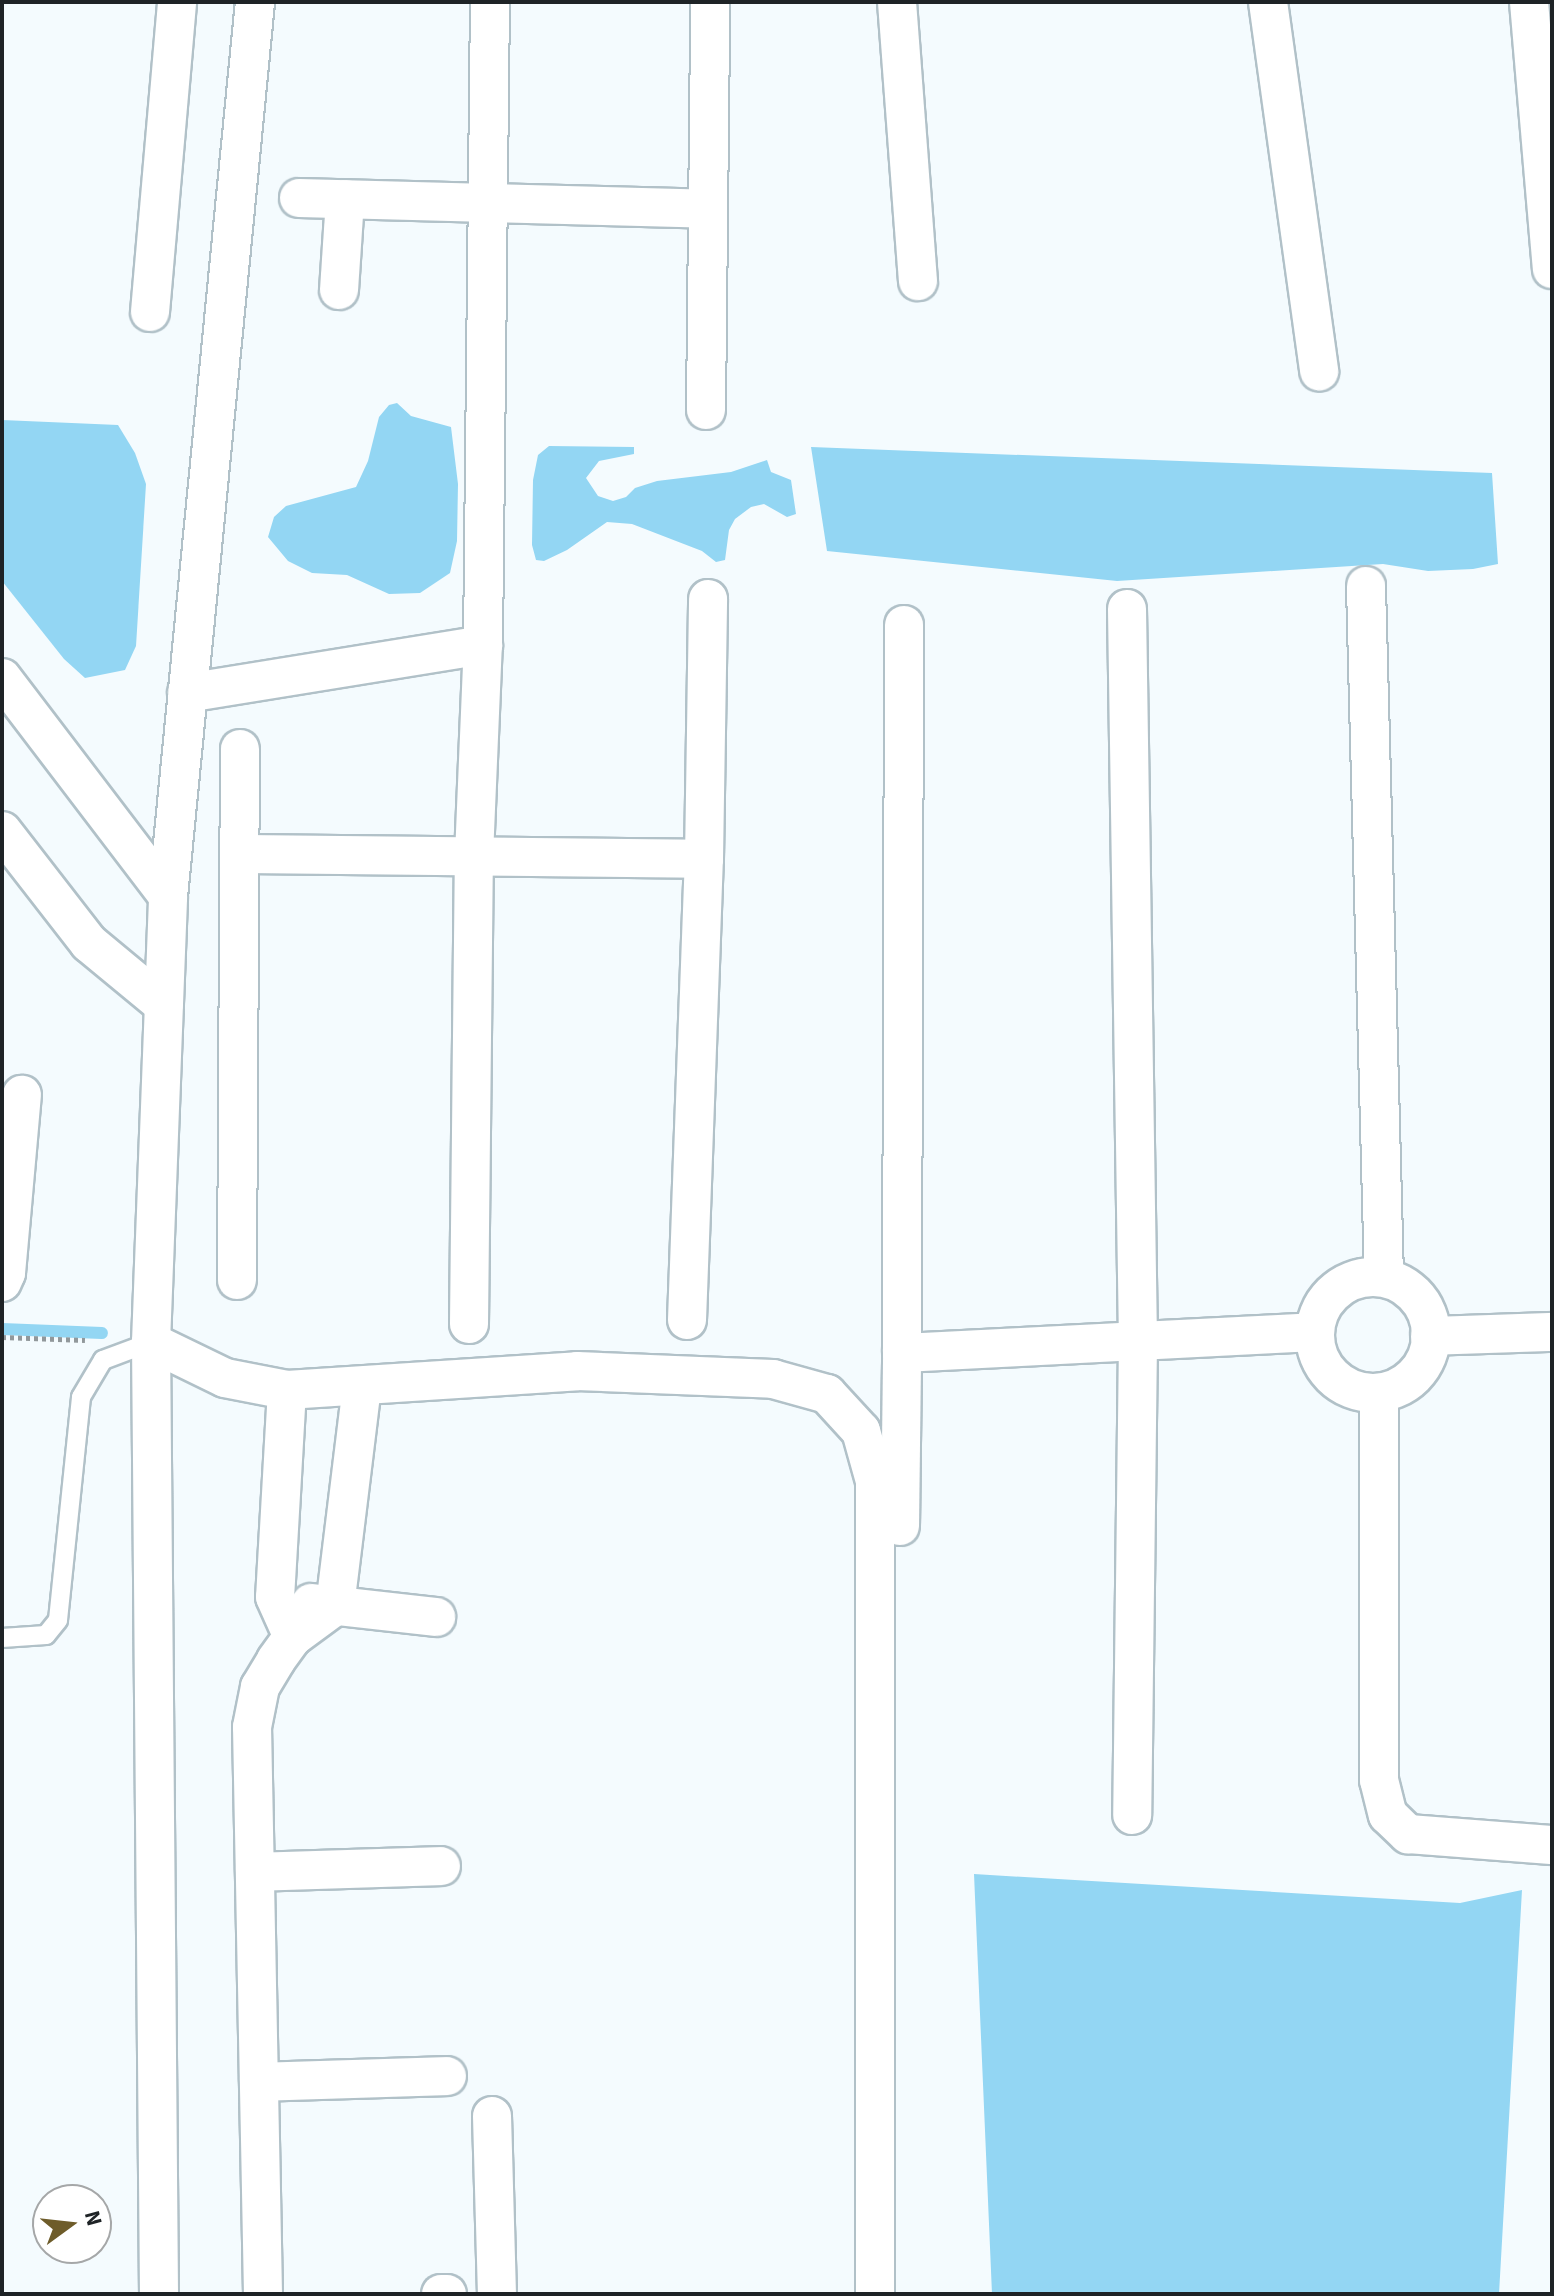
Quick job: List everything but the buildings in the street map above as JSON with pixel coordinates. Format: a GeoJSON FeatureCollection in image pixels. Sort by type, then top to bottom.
{"type":"FeatureCollection","features":[{"type":"Feature","properties":{"kind":"street"},"geometry":{"type":"LineString","coordinates":[[150,312],[177,2]]}},
{"type":"Feature","properties":{"kind":"street"},"geometry":{"type":"LineString","coordinates":[[159,2294],[151,1342],[168,896],[255,2]]}},
{"type":"Feature","properties":{"kind":"street"},"geometry":{"type":"LineString","coordinates":[[469,1324],[474,856],[483,645],[490,2]]}},
{"type":"Feature","properties":{"kind":"street"},"geometry":{"type":"LineString","coordinates":[[706,410],[710,2]]}},
{"type":"Feature","properties":{"kind":"street"},"geometry":{"type":"LineString","coordinates":[[897,2],[918,281]]}},
{"type":"Feature","properties":{"kind":"street"},"geometry":{"type":"LineString","coordinates":[[1268,2],[1319,371]]}},
{"type":"Feature","properties":{"kind":"street"},"geometry":{"type":"LineString","coordinates":[[1529,2],[1552,269]]}},
{"type":"Feature","properties":{"kind":"street"},"geometry":{"type":"LineString","coordinates":[[299,198],[708,209]]}},
{"type":"Feature","properties":{"kind":"street"},"geometry":{"type":"LineString","coordinates":[[339,290],[345,199]]}},
{"type":"Feature","properties":{"kind":"street"},"geometry":{"type":"LineString","coordinates":[[1366,586],[1384,1277]]}},
{"type":"Feature","properties":{"kind":"street"},"geometry":{"type":"LineString","coordinates":[[687,1320],[704,859],[708,599]]}},
{"type":"Feature","properties":{"kind":"street"},"geometry":{"type":"LineString","coordinates":[[1127,609],[1138,1341],[1132,1815]]}},
{"type":"Feature","properties":{"kind":"street"},"geometry":{"type":"LineString","coordinates":[[896,1795],[902,1353],[904,625]]}},
{"type":"Feature","properties":{"kind":"street"},"geometry":{"type":"LineString","coordinates":[[187,693],[483,645]]}},
{"type":"Feature","properties":{"kind":"street"},"geometry":{"type":"LineString","coordinates":[[2,678],[168,896]]}},
{"type":"Feature","properties":{"kind":"street"},"geometry":{"type":"LineString","coordinates":[[237,1280],[240,749]]}},
{"type":"Feature","properties":{"kind":"street"},"geometry":{"type":"LineString","coordinates":[[2,831],[89,943],[164,1005]]}},
{"type":"Feature","properties":{"kind":"street"},"geometry":{"type":"LineString","coordinates":[[240,854],[704,859]]}},
{"type":"Feature","properties":{"kind":"street"},"geometry":{"type":"LineString","coordinates":[[2,1282],[6,1273],[22,1095]]}},
{"type":"Feature","properties":{"kind":"street"},"geometry":{"type":"LineString","coordinates":[[1384,1277],[1414,1292],[1430,1322],[1429,1355],[1409,1382],[1379,1394],[1346,1388],[1322,1365],[1314,1332],[1325,1300],[1351,1280],[1384,1277]]}},
{"type":"Feature","properties":{"kind":"street"},"geometry":{"type":"LineString","coordinates":[[902,1353],[1314,1332]]}},
{"type":"Feature","properties":{"kind":"street"},"geometry":{"type":"LineString","coordinates":[[1430,1336],[1552,1332]]}},
{"type":"Feature","properties":{"kind":"street"},"geometry":{"type":"LineString","coordinates":[[151,1342],[225,1378],[287,1390],[577,1371],[773,1379],[827,1394],[861,1431],[875,1481],[875,2294]]}},
{"type":"Feature","properties":{"kind":"street"},"geometry":{"type":"LineString","coordinates":[[263,2294],[254,1705],[276,1660],[293,1637],[335,1606],[362,1387]]}},
{"type":"Feature","properties":{"kind":"street"},"geometry":{"type":"LineString","coordinates":[[287,1390],[275,1597],[293,1637]]}},
{"type":"Feature","properties":{"kind":"street"},"geometry":{"type":"LineString","coordinates":[[1379,1394],[1379,1780],[1388,1815],[1408,1834],[1552,1845]]}},
{"type":"Feature","properties":{"kind":"street"},"geometry":{"type":"LineString","coordinates":[[275,1597],[436,1617]]}},
{"type":"Feature","properties":{"kind":"street"},"geometry":{"type":"LineString","coordinates":[[255,1872],[441,1866]]}},
{"type":"Feature","properties":{"kind":"street"},"geometry":{"type":"LineString","coordinates":[[259,2082],[447,2076]]}},
{"type":"Feature","properties":{"kind":"street"},"geometry":{"type":"LineString","coordinates":[[492,2116],[497,2294]]}},
{"type":"Feature","properties":{"kind":"street"},"geometry":{"type":"LineString","coordinates":[[441,2294],[447,2294]]}},
{"type":"Feature","properties":{"kind":"lane"},"geometry":{"type":"LineString","coordinates":[[2,1638],[46,1635],[58,1620],[81,1397],[103,1360],[151,1342]]}},
{"type":"Feature","properties":{"kind":"path"},"geometry":{"type":"LineString","coordinates":[[2,1337],[91,1340]]}},
{"type":"Feature","properties":{"kind":"water"},"geometry":{"type":"Polygon","coordinates":[[[397,403],[411,416],[451,427],[458,484],[457,541],[450,573],[420,593],[389,594],[347,575],[312,573],[288,561],[268,537],[274,517],[286,506],[356,487],[368,461],[379,417],[389,405],[397,403]]]}},
{"type":"Feature","properties":{"kind":"water"},"geometry":{"type":"Polygon","coordinates":[[[2,420],[118,425],[135,453],[146,484],[136,646],[125,670],[85,678],[64,659],[2,581],[2,420]]]}},
{"type":"Feature","properties":{"kind":"water"},"geometry":{"type":"Polygon","coordinates":[[[549,446],[634,447],[634,454],[599,461],[586,478],[598,496],[613,501],[626,497],[635,488],[657,481],[731,472],[767,460],[771,472],[791,480],[796,514],[787,517],[764,504],[751,507],[735,519],[729,530],[725,560],[716,562],[702,551],[632,524],[607,522],[567,550],[544,561],[536,560],[532,545],[533,480],[538,455],[549,446]]]}},
{"type":"Feature","properties":{"kind":"water"},"geometry":{"type":"Polygon","coordinates":[[[811,447],[1492,473],[1498,564],[1473,569],[1428,571],[1383,564],[1117,581],[827,551],[811,447]]]}},
{"type":"Feature","properties":{"kind":"water"},"geometry":{"type":"Polygon","coordinates":[[[974,1874],[1460,1903],[1522,1890],[1499,2294],[992,2294],[974,1874]]]}},
{"type":"Feature","properties":{"kind":"waterway"},"geometry":{"type":"LineString","coordinates":[[2,1329],[102,1333]]}}]}
